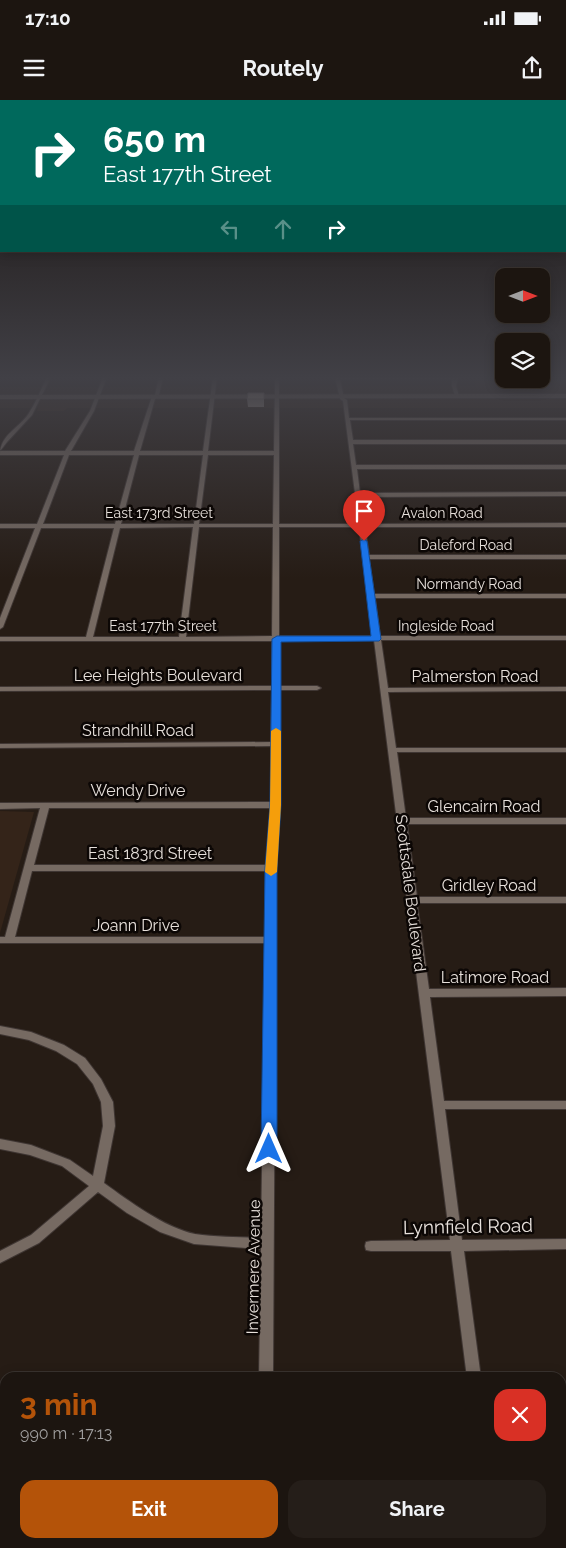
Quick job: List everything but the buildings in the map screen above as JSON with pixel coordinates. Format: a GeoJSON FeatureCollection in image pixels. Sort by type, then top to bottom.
{"type":"FeatureCollection","features":[{"type":"Feature","properties":{"kind":"street"},"geometry":{"type":"LineString","coordinates":[[0,627],[67,453],[72,445]]}},
{"type":"Feature","properties":{"kind":"street"},"geometry":{"type":"LineString","coordinates":[[89,638],[139,445]]}},
{"type":"Feature","properties":{"kind":"street"},"geometry":{"type":"LineString","coordinates":[[182,638],[205,445]]}},
{"type":"Feature","properties":{"kind":"street","name":"Invermere Avenue"},"geometry":{"type":"LineString","coordinates":[[266,1372],[271,868],[276,744],[277,445]]}},
{"type":"Feature","properties":{"kind":"street","name":"Scottsdale Boulevard"},"geometry":{"type":"LineString","coordinates":[[350,445],[402,821],[473,1372]]}},
{"type":"Feature","properties":{"kind":"street"},"geometry":{"type":"LineString","coordinates":[[0,452],[277,453]]}},
{"type":"Feature","properties":{"kind":"street"},"geometry":{"type":"LineString","coordinates":[[353,467],[566,467]]}},
{"type":"Feature","properties":{"kind":"street"},"geometry":{"type":"LineString","coordinates":[[358,495],[566,494]]}},
{"type":"Feature","properties":{"kind":"street","name":"East 173rd Street"},"geometry":{"type":"LineString","coordinates":[[0,526],[317,525]]}},
{"type":"Feature","properties":{"kind":"street","name":"Avalon Road"},"geometry":{"type":"LineString","coordinates":[[317,525],[566,525]]}},
{"type":"Feature","properties":{"kind":"street","name":"Daleford Road"},"geometry":{"type":"LineString","coordinates":[[366,557],[566,557]]}},
{"type":"Feature","properties":{"kind":"street","name":"Normandy Road"},"geometry":{"type":"LineString","coordinates":[[371,596],[566,596]]}},
{"type":"Feature","properties":{"kind":"street","name":"Ingleside Road"},"geometry":{"type":"LineString","coordinates":[[326,639],[566,638]]}},
{"type":"Feature","properties":{"kind":"street","name":"East 177th Street"},"geometry":{"type":"LineString","coordinates":[[0,639],[326,639]]}},
{"type":"Feature","properties":{"kind":"street","name":"Lee Heights Boulevard"},"geometry":{"type":"LineString","coordinates":[[0,689],[317,688]]}},
{"type":"Feature","properties":{"kind":"street","name":"Palmerston Road"},"geometry":{"type":"LineString","coordinates":[[384,690],[566,689]]}},
{"type":"Feature","properties":{"kind":"street","name":"Strandhill Road"},"geometry":{"type":"LineString","coordinates":[[0,746],[276,744]]}},
{"type":"Feature","properties":{"kind":"street"},"geometry":{"type":"LineString","coordinates":[[392,750],[566,750]]}},
{"type":"Feature","properties":{"kind":"street","name":"Wendy Drive"},"geometry":{"type":"LineString","coordinates":[[0,806],[275,805]]}},
{"type":"Feature","properties":{"kind":"street"},"geometry":{"type":"LineString","coordinates":[[5,940],[45,806]]}},
{"type":"Feature","properties":{"kind":"street","name":"Glencairn Road"},"geometry":{"type":"LineString","coordinates":[[402,821],[566,821]]}},
{"type":"Feature","properties":{"kind":"street","name":"East 183rd Street"},"geometry":{"type":"LineString","coordinates":[[28,868],[271,868]]}},
{"type":"Feature","properties":{"kind":"street","name":"Gridley Road"},"geometry":{"type":"LineString","coordinates":[[412,900],[566,900]]}},
{"type":"Feature","properties":{"kind":"street","name":"Joann Drive"},"geometry":{"type":"LineString","coordinates":[[5,940],[271,940]]}},
{"type":"Feature","properties":{"kind":"street","name":"Latimore Road"},"geometry":{"type":"LineString","coordinates":[[423,992],[566,992]]}},
{"type":"Feature","properties":{"kind":"street"},"geometry":{"type":"LineString","coordinates":[[0,1030],[31,1036],[60,1048],[80,1061],[98,1082],[107,1102],[109,1126],[98,1186],[35,1239],[0,1257]]}},
{"type":"Feature","properties":{"kind":"street"},"geometry":{"type":"LineString","coordinates":[[438,1105],[566,1105]]}},
{"type":"Feature","properties":{"kind":"street"},"geometry":{"type":"LineString","coordinates":[[0,1144],[31,1150],[66,1163],[164,1228],[194,1239],[268,1244]]}},
{"type":"Feature","properties":{"kind":"street","name":"Lynnfield Road"},"geometry":{"type":"LineString","coordinates":[[371,1246],[566,1244]]}},
{"type":"Feature","properties":{"kind":"shaded area"},"geometry":{"type":"Polygon","coordinates":[[[0,811],[34,812],[0,933],[0,811]]]}},
{"type":"Feature","properties":{"kind":"slow traffic"},"geometry":{"type":"LineString","coordinates":[[271,872],[275,805],[276,731]]}},
{"type":"Feature","properties":{"kind":"route"},"geometry":{"type":"LineString","coordinates":[[269,1149],[271,868],[275,805],[277,639],[376,639],[364,541]]}}]}
